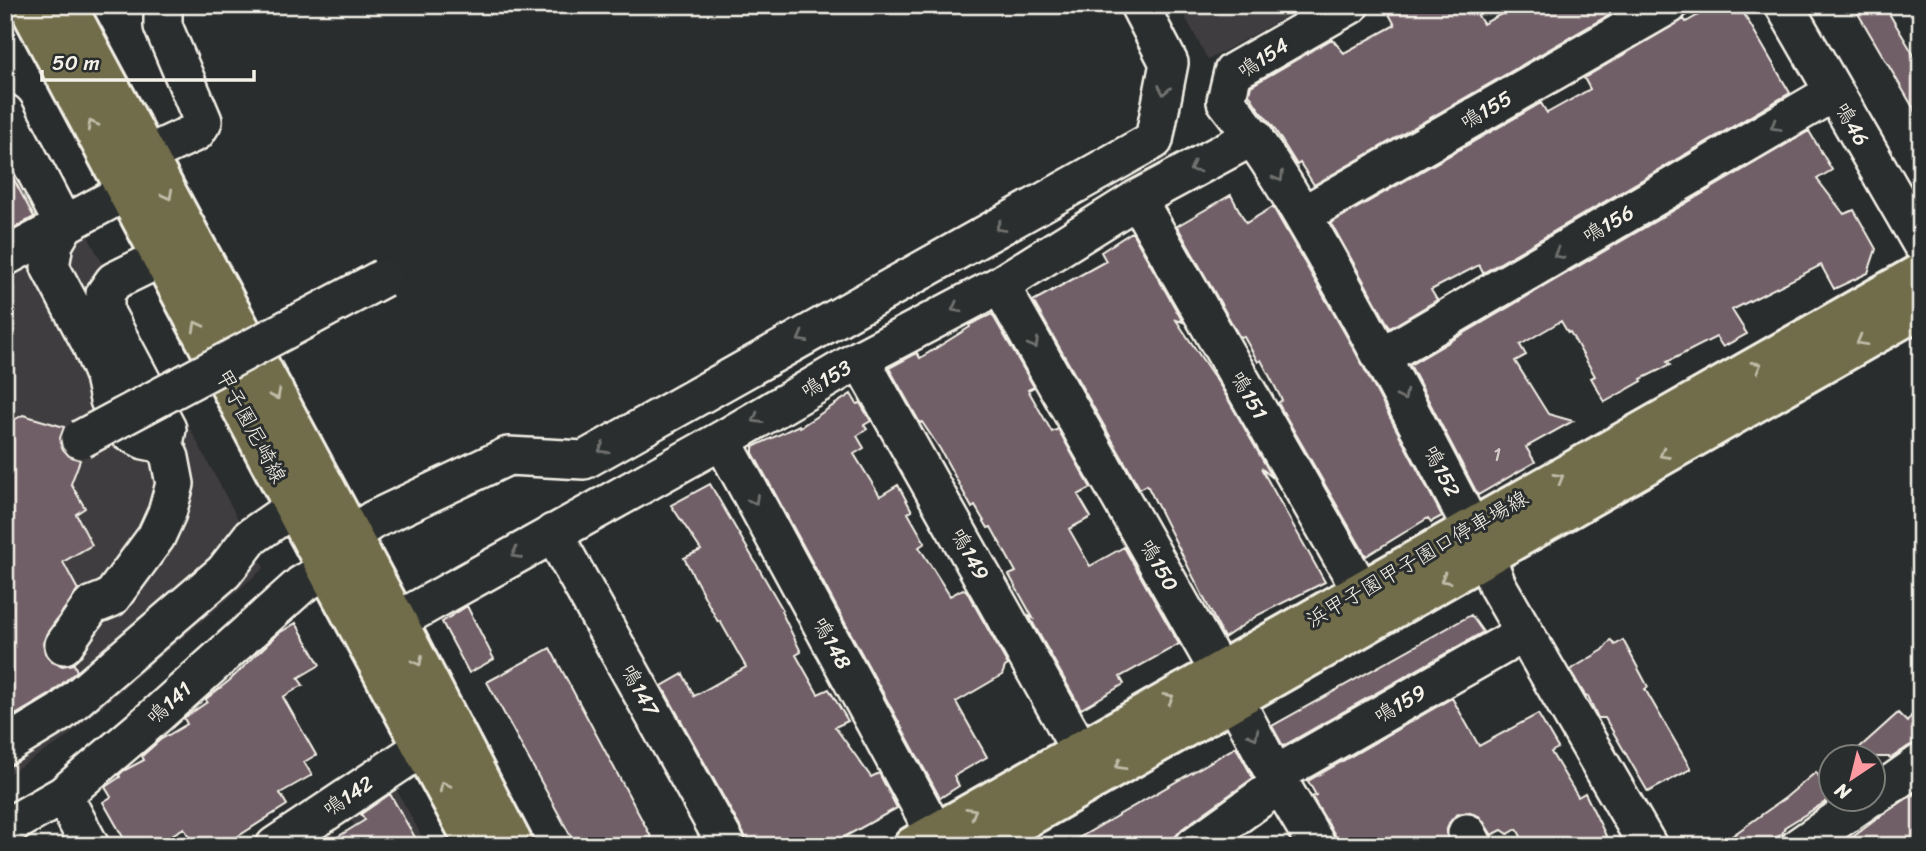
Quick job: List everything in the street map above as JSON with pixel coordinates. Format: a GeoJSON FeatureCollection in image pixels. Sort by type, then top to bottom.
{"type":"FeatureCollection","features":[{"type":"Feature","properties":{"kind":"main road","name":"甲子園尼崎線"},"geometry":{"type":"LineString","coordinates":[[28,5],[476,846]]}},
{"type":"Feature","properties":{"kind":"main road","name":"甲子園尼崎線"},"geometry":{"type":"LineString","coordinates":[[66,5],[397,621],[514,846]]}},
{"type":"Feature","properties":{"kind":"main road","name":"浜甲子園甲子園口停車場線"},"geometry":{"type":"LineString","coordinates":[[930,842],[1080,750],[1227,685],[1478,542],[1921,273]]}},
{"type":"Feature","properties":{"kind":"main road","name":"浜甲子園甲子園口停車場線"},"geometry":{"type":"LineString","coordinates":[[977,846],[1227,685],[1362,592],[1478,542],[1921,308]]}},
{"type":"Feature","properties":{"kind":"street"},"geometry":{"type":"LineString","coordinates":[[146,155],[196,132],[203,121],[163,26],[163,5]]}},
{"type":"Feature","properties":{"kind":"street"},"geometry":{"type":"LineString","coordinates":[[351,535],[373,520],[508,456],[584,460],[1154,141],[1169,63],[1139,5]]}},
{"type":"Feature","properties":{"kind":"street","name":"鳴154"},"geometry":{"type":"LineString","coordinates":[[1226,100],[1233,72],[1350,5]]}},
{"type":"Feature","properties":{"kind":"street","name":"鳴155"},"geometry":{"type":"LineString","coordinates":[[1303,215],[1669,5]]}},
{"type":"Feature","properties":{"kind":"street","name":"鳴46"},"geometry":{"type":"LineString","coordinates":[[1784,5],[1921,243]]}},
{"type":"Feature","properties":{"kind":"street","name":"鳴156"},"geometry":{"type":"LineString","coordinates":[[1382,356],[1834,92]]}},
{"type":"Feature","properties":{"kind":"street","name":"鳴152"},"geometry":{"type":"LineString","coordinates":[[1226,100],[1254,136],[1303,215],[1382,356],[1478,542],[1497,585],[1648,846]]}},
{"type":"Feature","properties":{"kind":"street"},"geometry":{"type":"LineString","coordinates":[[5,113],[64,226]]}},
{"type":"Feature","properties":{"kind":"street","name":"鳴153"},"geometry":{"type":"LineString","coordinates":[[397,621],[722,440],[860,359],[1000,285],[1137,199],[1254,136]]}},
{"type":"Feature","properties":{"kind":"street"},"geometry":{"type":"LineString","coordinates":[[5,257],[127,191]]}},
{"type":"Feature","properties":{"kind":"street","name":"鳴151"},"geometry":{"type":"LineString","coordinates":[[1137,199],[1362,592]]}},
{"type":"Feature","properties":{"kind":"street"},"geometry":{"type":"LineString","coordinates":[[64,226],[54,243],[50,267],[90,342],[104,376],[109,400],[127,431],[144,440],[164,444]]}},
{"type":"Feature","properties":{"kind":"street"},"geometry":{"type":"LineString","coordinates":[[69,656],[110,618],[111,598],[156,537],[167,513],[174,484],[170,458],[164,444],[167,429],[105,312],[105,294],[114,281],[161,258]]}},
{"type":"Feature","properties":{"kind":"street"},"geometry":{"type":"LineString","coordinates":[[81,439],[383,278]]}},
{"type":"Feature","properties":{"kind":"street","name":"鳴150"},"geometry":{"type":"LineString","coordinates":[[1000,285],[1227,685],[1277,780],[1317,846]]}},
{"type":"Feature","properties":{"kind":"street","name":"鳴149"},"geometry":{"type":"LineString","coordinates":[[860,359],[1080,750]]}},
{"type":"Feature","properties":{"kind":"street","name":"鳴148"},"geometry":{"type":"LineString","coordinates":[[722,440],[930,842]]}},
{"type":"Feature","properties":{"kind":"street"},"geometry":{"type":"LineString","coordinates":[[5,746],[61,712],[223,572],[251,537],[294,507]]}},
{"type":"Feature","properties":{"kind":"street","name":"鳴147"},"geometry":{"type":"LineString","coordinates":[[553,533],[727,846]]}},
{"type":"Feature","properties":{"kind":"street","name":"鳴141"},"geometry":{"type":"LineString","coordinates":[[5,828],[63,795],[301,585],[327,569]]}},
{"type":"Feature","properties":{"kind":"street","name":"鳴159"},"geometry":{"type":"LineString","coordinates":[[1194,846],[1277,780],[1524,633]]}},
{"type":"Feature","properties":{"kind":"street","name":"鳴142"},"geometry":{"type":"LineString","coordinates":[[275,846],[423,747]]}},
{"type":"Feature","properties":{"kind":"street"},"geometry":{"type":"LineString","coordinates":[[1888,785],[1921,763]]}},
{"type":"Feature","properties":{"kind":"street"},"geometry":{"type":"LineString","coordinates":[[63,795],[90,846]]}},
{"type":"Feature","properties":{"kind":"street"},"geometry":{"type":"LineString","coordinates":[[1800,846],[1849,812]]}},
{"type":"Feature","properties":{"kind":"shaded area"},"geometry":{"type":"Polygon","coordinates":[[[1179,5],[1307,5],[1208,60],[1179,5]]]}},
{"type":"Feature","properties":{"kind":"shaded area"},"geometry":{"type":"Polygon","coordinates":[[[5,80],[264,568],[63,740],[5,776],[5,80]]]}},
{"type":"Feature","properties":{"kind":"shaded area"},"geometry":{"type":"Polygon","coordinates":[[[395,787],[427,846],[364,846],[350,817],[395,787]]]}},
{"type":"Feature","properties":{"kind":"building"},"geometry":{"type":"Polygon","coordinates":[[[1384,5],[1458,5],[1462,11],[1473,7],[1483,24],[1518,5],[1626,5],[1314,185],[1300,163],[1297,165],[1249,94],[1251,86],[1332,39],[1344,53],[1395,25],[1384,5]]]}},
{"type":"Feature","properties":{"kind":"building"},"geometry":{"type":"Polygon","coordinates":[[[1716,5],[1739,5],[1790,93],[1483,273],[1479,265],[1431,290],[1437,300],[1390,328],[1331,223],[1541,103],[1547,113],[1590,89],[1584,78],[1684,19],[1686,22],[1716,5]]]}},
{"type":"Feature","properties":{"kind":"building"},"geometry":{"type":"Polygon","coordinates":[[[1853,5],[1884,5],[1921,67],[1921,121],[1853,5]]]}},
{"type":"Feature","properties":{"kind":"building"},"geometry":{"type":"Polygon","coordinates":[[[1809,131],[1832,170],[1817,179],[1844,214],[1854,210],[1876,249],[1868,273],[1834,289],[1821,265],[1732,310],[1747,334],[1723,347],[1716,337],[1667,362],[1670,365],[1641,379],[1642,381],[1605,402],[1591,378],[1595,376],[1561,321],[1520,345],[1526,355],[1515,361],[1548,414],[1573,421],[1526,447],[1535,462],[1478,495],[1410,365],[1809,131]]]}},
{"type":"Feature","properties":{"kind":"building"},"geometry":{"type":"Polygon","coordinates":[[[5,163],[34,217],[5,233],[5,163]]]}},
{"type":"Feature","properties":{"kind":"building"},"geometry":{"type":"Polygon","coordinates":[[[1231,195],[1246,223],[1273,207],[1355,351],[1442,516],[1431,522],[1428,518],[1366,556],[1278,403],[1282,400],[1261,360],[1258,362],[1244,337],[1239,336],[1177,226],[1231,195]]]}},
{"type":"Feature","properties":{"kind":"building"},"geometry":{"type":"Polygon","coordinates":[[[1132,232],[1183,322],[1176,320],[1221,387],[1273,478],[1261,468],[1325,582],[1258,615],[1224,638],[1147,485],[1140,489],[1033,301],[1106,261],[1101,252],[1132,232]]]}},
{"type":"Feature","properties":{"kind":"building"},"geometry":{"type":"Polygon","coordinates":[[[992,314],[1034,387],[1028,390],[1052,432],[1058,429],[1091,488],[1078,495],[1091,517],[1069,529],[1090,566],[1124,547],[1179,644],[1120,677],[1124,684],[1081,709],[1029,616],[1033,618],[1009,575],[1016,572],[991,527],[988,528],[975,506],[972,508],[940,449],[922,422],[920,423],[889,368],[917,353],[920,358],[970,327],[969,325],[992,314]]]}},
{"type":"Feature","properties":{"kind":"building"},"geometry":{"type":"Polygon","coordinates":[[[851,394],[871,421],[864,425],[867,429],[857,436],[864,448],[854,454],[880,496],[898,485],[912,511],[908,513],[925,543],[919,547],[950,596],[966,590],[1008,665],[1002,675],[956,702],[987,757],[954,776],[959,786],[940,798],[753,453],[753,447],[799,425],[800,427],[851,394]]]}},
{"type":"Feature","properties":{"kind":"building"},"geometry":{"type":"Polygon","coordinates":[[[23,415],[64,427],[60,438],[62,448],[69,456],[80,460],[71,484],[85,508],[76,514],[92,545],[63,562],[78,590],[47,633],[43,643],[45,653],[52,662],[62,666],[74,664],[77,671],[49,695],[5,721],[5,425],[23,415]]]}},
{"type":"Feature","properties":{"kind":"building"},"geometry":{"type":"Polygon","coordinates":[[[710,484],[783,610],[781,611],[801,652],[796,655],[818,694],[829,689],[848,721],[835,727],[871,777],[879,773],[897,808],[828,846],[748,846],[662,686],[683,674],[694,696],[746,667],[684,558],[701,550],[671,505],[710,484]]]}},
{"type":"Feature","properties":{"kind":"building"},"geometry":{"type":"Polygon","coordinates":[[[467,606],[494,659],[469,673],[442,622],[467,606]]]}},
{"type":"Feature","properties":{"kind":"building"},"geometry":{"type":"Polygon","coordinates":[[[1471,615],[1483,632],[1283,746],[1272,726],[1471,615]]]}},
{"type":"Feature","properties":{"kind":"building"},"geometry":{"type":"Polygon","coordinates":[[[296,623],[320,665],[298,678],[303,685],[283,697],[316,755],[304,762],[312,775],[280,793],[287,805],[237,837],[243,846],[194,846],[184,828],[153,846],[128,846],[103,802],[111,797],[105,787],[120,777],[123,771],[144,760],[142,756],[160,740],[187,724],[184,718],[207,702],[206,699],[279,633],[296,623]]]}},
{"type":"Feature","properties":{"kind":"building"},"geometry":{"type":"Polygon","coordinates":[[[1611,640],[1615,645],[1623,640],[1648,687],[1645,689],[1691,769],[1648,792],[1605,718],[1598,718],[1588,696],[1586,697],[1570,670],[1603,650],[1611,640]]]}},
{"type":"Feature","properties":{"kind":"building"},"geometry":{"type":"Polygon","coordinates":[[[550,648],[656,846],[576,846],[487,682],[550,648]]]}},
{"type":"Feature","properties":{"kind":"building"},"geometry":{"type":"Polygon","coordinates":[[[1452,698],[1479,746],[1538,714],[1558,748],[1551,752],[1578,797],[1585,793],[1611,846],[1526,846],[1517,829],[1508,834],[1502,830],[1492,835],[1479,816],[1467,812],[1456,815],[1449,823],[1446,833],[1450,846],[1338,846],[1335,835],[1312,797],[1316,795],[1308,781],[1452,698]]]}},
{"type":"Feature","properties":{"kind":"building"},"geometry":{"type":"Polygon","coordinates":[[[1921,702],[1921,742],[1909,746],[1891,758],[1888,757],[1888,742],[1866,742],[1898,713],[1907,722],[1921,702]]]}},
{"type":"Feature","properties":{"kind":"building"},"geometry":{"type":"Polygon","coordinates":[[[1236,747],[1253,778],[1182,829],[1175,837],[1173,846],[1065,846],[1236,747]]]}},
{"type":"Feature","properties":{"kind":"building"},"geometry":{"type":"Polygon","coordinates":[[[1816,772],[1818,807],[1785,827],[1782,834],[1762,846],[1718,846],[1816,772]]]}},
{"type":"Feature","properties":{"kind":"building"},"geometry":{"type":"Polygon","coordinates":[[[1921,789],[1921,846],[1841,846],[1888,812],[1921,789]]]}},
{"type":"Feature","properties":{"kind":"building"},"geometry":{"type":"Polygon","coordinates":[[[390,794],[420,846],[323,846],[365,820],[361,814],[390,794]]]}}]}
